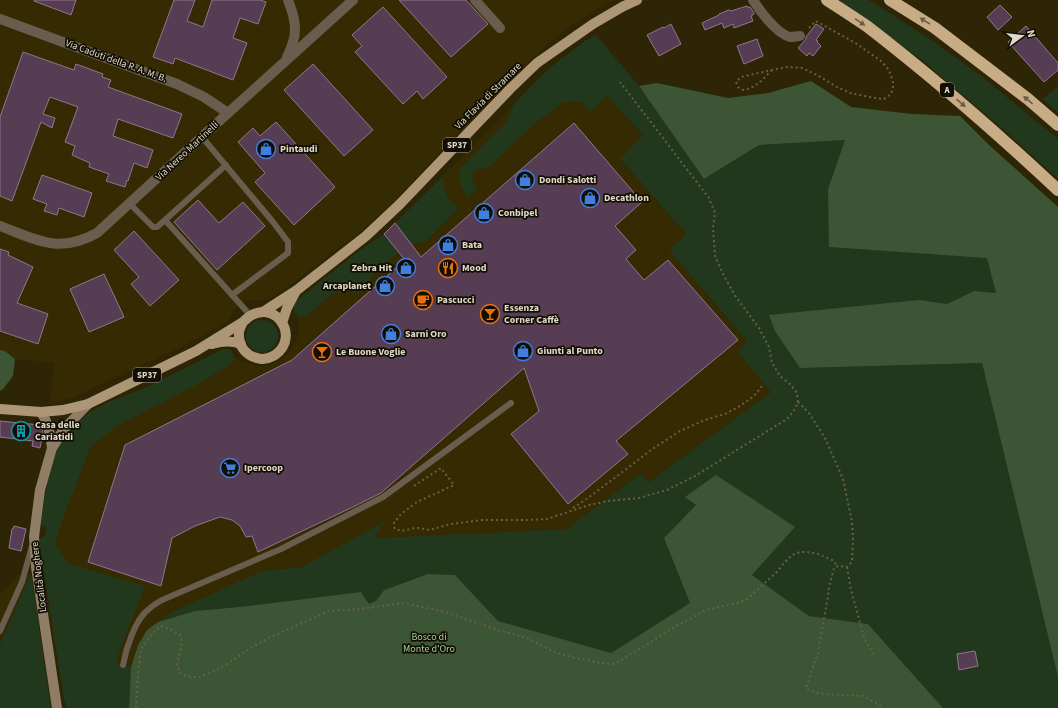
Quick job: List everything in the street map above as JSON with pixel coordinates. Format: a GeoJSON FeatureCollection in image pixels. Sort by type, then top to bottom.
{"type":"FeatureCollection","features":[{"type":"Feature","properties":{"kind":"highway","name":"A"},"geometry":{"type":"LineString","coordinates":[[828,0],[867,26],[948,92],[999,135],[1058,190]]}},
{"type":"Feature","properties":{"kind":"highway"},"geometry":{"type":"LineString","coordinates":[[892,0],[935,28],[1028,99],[1058,125]]}},
{"type":"Feature","properties":{"kind":"main road","name":"Via Flavia di Stramare"},"geometry":{"type":"LineString","coordinates":[[0,409],[41,412],[63,410],[88,404],[145,375],[171,364],[206,345],[246,318],[255,313],[263,312],[297,290],[366,236],[537,63],[622,4],[637,0]]}},
{"type":"Feature","properties":{"kind":"main road","name":"Via Flavia di Stramare"},"geometry":{"type":"LineString","coordinates":[[282,322],[287,308],[297,290]]}},
{"type":"Feature","properties":{"kind":"main road"},"geometry":{"type":"LineString","coordinates":[[246,318],[240,329],[239,336],[244,351],[251,356],[266,359],[279,352],[284,346],[286,333],[282,322],[277,317],[270,313],[263,312]]}},
{"type":"Feature","properties":{"kind":"main road","name":"Via Flavia di Stramare"},"geometry":{"type":"LineString","coordinates":[[206,345],[226,341],[241,344]]}},
{"type":"Feature","properties":{"kind":"main road","name":"Località Noghere"},"geometry":{"type":"LineString","coordinates":[[57,708],[36,567],[34,537],[40,490],[52,448],[64,429],[88,404]]}},
{"type":"Feature","properties":{"kind":"main road","name":"Località Noghere"},"geometry":{"type":"LineString","coordinates":[[41,412],[46,420],[52,448]]}},
{"type":"Feature","properties":{"kind":"street"},"geometry":{"type":"LineString","coordinates":[[284,62],[292,47],[295,32],[294,15],[288,0]]}},
{"type":"Feature","properties":{"kind":"street","name":"Via Nereo Martinelli"},"geometry":{"type":"LineString","coordinates":[[0,226],[36,240],[52,244],[73,243],[97,233],[353,0]]}},
{"type":"Feature","properties":{"kind":"street"},"geometry":{"type":"LineString","coordinates":[[475,0],[500,28]]}},
{"type":"Feature","properties":{"kind":"street"},"geometry":{"type":"LineString","coordinates":[[753,0],[760,11],[778,30],[790,37],[800,36]]}},
{"type":"Feature","properties":{"kind":"street","name":"Via Caduti della R. A. M. B."},"geometry":{"type":"LineString","coordinates":[[0,19],[178,84],[204,97],[228,113]]}},
{"type":"Feature","properties":{"kind":"lane"},"geometry":{"type":"LineString","coordinates":[[202,137],[288,242],[288,253],[232,296]]}},
{"type":"Feature","properties":{"kind":"lane"},"geometry":{"type":"LineString","coordinates":[[130,204],[153,227],[157,227],[226,165]]}},
{"type":"Feature","properties":{"kind":"lane"},"geometry":{"type":"LineString","coordinates":[[165,220],[232,296],[246,318]]}},
{"type":"Feature","properties":{"kind":"lane"},"geometry":{"type":"LineString","coordinates":[[123,665],[129,643],[138,623],[147,609],[162,600],[281,548],[383,497],[511,403]]}},
{"type":"Feature","properties":{"kind":"lane"},"geometry":{"type":"LineString","coordinates":[[0,630],[22,582],[34,537]]}},
{"type":"Feature","properties":{"kind":"path"},"geometry":{"type":"LineString","coordinates":[[772,70],[750,89],[742,90],[738,87],[736,82],[741,77],[772,70],[787,67],[802,68],[850,93],[884,98],[891,94],[893,82],[889,70],[881,61],[857,44],[816,21],[800,36]]}},
{"type":"Feature","properties":{"kind":"path"},"geometry":{"type":"LineString","coordinates":[[413,486],[441,468],[454,485],[417,502],[401,514],[394,523],[395,529],[398,531],[415,528],[433,530],[450,524],[482,520],[526,520],[547,518],[589,505],[608,501],[639,498],[667,490],[696,476],[787,419],[795,409],[798,402],[797,393],[791,385],[780,376],[772,363],[769,347],[759,328],[736,297],[715,256],[713,228],[715,213],[709,198],[620,82]]}},
{"type":"Feature","properties":{"kind":"path"},"geometry":{"type":"LineString","coordinates":[[570,510],[654,448],[680,431],[725,414],[740,406],[754,396],[762,386]]}},
{"type":"Feature","properties":{"kind":"path"},"geometry":{"type":"LineString","coordinates":[[798,402],[809,413],[825,438],[843,479],[852,522],[853,538],[852,562],[847,567]]}},
{"type":"Feature","properties":{"kind":"path"},"geometry":{"type":"LineString","coordinates":[[136,708],[138,673],[142,649],[151,635],[161,626],[180,635],[182,642],[177,665],[180,673],[188,677],[199,677],[227,664],[269,638],[329,611],[361,609],[402,602],[442,612],[527,638],[554,652],[601,663],[614,664],[674,627],[706,610],[738,603],[747,599],[776,573],[792,555],[800,552],[818,554],[832,560],[838,566],[847,567]]}},
{"type":"Feature","properties":{"kind":"path"},"geometry":{"type":"LineString","coordinates":[[838,566],[834,568],[829,588],[818,653],[806,688],[809,691],[821,694],[863,696],[884,708]]}},
{"type":"Feature","properties":{"kind":"path"},"geometry":{"type":"LineString","coordinates":[[847,567],[851,590],[864,637],[873,654]]}},
{"type":"Feature","properties":{"kind":"shaded area"},"geometry":{"type":"Polygon","coordinates":[[[0,0],[615,0],[597,9],[568,28],[541,50],[435,157],[396,200],[362,230],[281,292],[267,300],[248,300],[234,310],[228,322],[183,346],[72,398],[50,404],[54,363],[15,359],[5,351],[0,350],[0,0]]]}},
{"type":"Feature","properties":{"kind":"shaded area"},"geometry":{"type":"Polygon","coordinates":[[[596,35],[607,96],[643,135],[620,160],[686,234],[669,250],[747,341],[737,351],[772,391],[649,482],[641,473],[567,529],[374,538],[383,523],[301,567],[262,571],[131,667],[129,708],[67,708],[63,694],[39,540],[45,535],[46,526],[41,525],[46,490],[78,422],[90,412],[106,403],[147,387],[224,349],[229,349],[232,351],[234,356],[241,361],[259,367],[270,364],[282,358],[290,351],[297,339],[299,325],[293,309],[296,301],[355,254],[384,234],[538,79],[561,59],[585,41],[596,35]]]}},
{"type":"Feature","properties":{"kind":"shaded area"},"geometry":{"type":"Polygon","coordinates":[[[31,573],[0,644],[0,595],[18,574],[31,573]]]}},
{"type":"Feature","properties":{"kind":"green space"},"geometry":{"type":"Polygon","coordinates":[[[839,0],[869,0],[930,39],[980,75],[1058,139],[1058,179],[1003,129],[922,60],[839,0]]]}},
{"type":"Feature","properties":{"kind":"green space"},"geometry":{"type":"Polygon","coordinates":[[[596,35],[639,86],[704,179],[759,145],[845,140],[828,189],[830,247],[987,257],[996,293],[974,291],[947,304],[924,301],[800,368],[982,363],[1058,677],[1058,708],[943,708],[868,624],[809,616],[752,575],[794,527],[686,497],[696,505],[664,538],[690,603],[611,653],[498,621],[455,575],[428,574],[384,590],[376,601],[369,604],[361,592],[195,611],[158,622],[168,614],[262,571],[301,567],[384,522],[374,538],[567,529],[641,473],[649,482],[771,392],[737,351],[747,341],[669,250],[686,234],[620,159],[643,135],[607,96],[590,112],[581,101],[562,103],[533,125],[490,166],[476,170],[471,176],[477,190],[468,197],[461,187],[459,170],[506,122],[514,104],[538,79],[561,59],[585,41],[596,35]]]}},
{"type":"Feature","properties":{"kind":"green space"},"geometry":{"type":"Polygon","coordinates":[[[811,81],[851,107],[912,114],[960,116],[989,145],[1058,207],[1058,677],[982,363],[800,368],[775,331],[769,315],[919,300],[947,304],[974,291],[996,293],[987,258],[829,247],[828,189],[845,140],[759,145],[704,179],[639,86],[657,83],[728,98],[768,93],[811,81]]]}},
{"type":"Feature","properties":{"kind":"green space"},"geometry":{"type":"Polygon","coordinates":[[[1058,86],[1058,113],[1043,99],[1058,86]]]}},
{"type":"Feature","properties":{"kind":"green space"},"geometry":{"type":"Polygon","coordinates":[[[443,176],[444,186],[448,198],[459,208],[427,240],[411,245],[399,252],[377,270],[359,295],[350,291],[338,292],[332,295],[307,316],[303,317],[295,313],[294,305],[296,301],[355,254],[384,234],[443,176]]]}},
{"type":"Feature","properties":{"kind":"green space"},"geometry":{"type":"Polygon","coordinates":[[[262,320],[273,325],[278,336],[273,347],[262,352],[251,347],[246,336],[251,325],[262,320]]]}},
{"type":"Feature","properties":{"kind":"green space"},"geometry":{"type":"Polygon","coordinates":[[[224,349],[229,349],[233,354],[234,360],[230,365],[194,386],[115,427],[90,448],[60,527],[55,545],[69,564],[145,586],[116,664],[131,667],[129,708],[67,708],[63,694],[39,540],[45,535],[46,526],[41,525],[46,490],[56,450],[65,436],[90,412],[106,403],[147,387],[224,349]]]}},
{"type":"Feature","properties":{"kind":"green space"},"geometry":{"type":"Polygon","coordinates":[[[0,350],[5,351],[15,359],[13,376],[0,391],[0,350]]]}},
{"type":"Feature","properties":{"kind":"green space","name":"Bosco di Monte d'Oro"},"geometry":{"type":"Polygon","coordinates":[[[716,475],[795,527],[752,575],[809,616],[868,624],[943,708],[129,708],[131,667],[138,645],[147,630],[158,622],[195,611],[361,592],[369,604],[376,601],[384,590],[428,574],[455,575],[498,621],[611,653],[690,603],[664,538],[696,505],[685,497],[716,475]]]}},
{"type":"Feature","properties":{"kind":"green space"},"geometry":{"type":"Polygon","coordinates":[[[31,573],[51,708],[0,708],[0,644],[31,573]]]}},
{"type":"Feature","properties":{"kind":"building"},"geometry":{"type":"Polygon","coordinates":[[[34,0],[76,0],[71,15],[34,0]]]}},
{"type":"Feature","properties":{"kind":"building"},"geometry":{"type":"Polygon","coordinates":[[[174,0],[195,0],[187,21],[203,27],[212,0],[260,0],[266,2],[258,24],[240,18],[233,38],[247,43],[233,80],[175,58],[173,64],[153,57],[174,0]]]}},
{"type":"Feature","properties":{"kind":"building"},"geometry":{"type":"Polygon","coordinates":[[[399,0],[466,0],[488,24],[451,57],[399,0]]]}},
{"type":"Feature","properties":{"kind":"building"},"geometry":{"type":"Polygon","coordinates":[[[1000,5],[1012,17],[998,30],[987,17],[1000,5]]]}},
{"type":"Feature","properties":{"kind":"building"},"geometry":{"type":"Polygon","coordinates":[[[747,6],[750,7],[754,13],[751,16],[753,21],[734,28],[733,24],[724,28],[722,23],[705,30],[702,23],[729,10],[731,11],[747,6]]]}},
{"type":"Feature","properties":{"kind":"building"},"geometry":{"type":"Polygon","coordinates":[[[383,7],[447,77],[423,99],[417,91],[403,104],[355,52],[362,46],[352,35],[383,7]]]}},
{"type":"Feature","properties":{"kind":"building"},"geometry":{"type":"Polygon","coordinates":[[[671,24],[681,44],[659,56],[647,35],[671,24]]]}},
{"type":"Feature","properties":{"kind":"building"},"geometry":{"type":"Polygon","coordinates":[[[816,24],[824,29],[816,40],[821,46],[813,56],[809,53],[807,56],[798,48],[816,24]]]}},
{"type":"Feature","properties":{"kind":"building"},"geometry":{"type":"Polygon","coordinates":[[[1026,26],[1058,63],[1058,70],[1044,82],[1008,42],[1026,26]]]}},
{"type":"Feature","properties":{"kind":"building"},"geometry":{"type":"Polygon","coordinates":[[[757,39],[763,56],[744,64],[737,46],[757,39]]]}},
{"type":"Feature","properties":{"kind":"building"},"geometry":{"type":"Polygon","coordinates":[[[23,52],[74,70],[76,64],[103,74],[102,77],[111,80],[108,87],[182,114],[173,138],[118,119],[113,136],[153,150],[147,168],[134,163],[125,187],[106,181],[109,174],[89,167],[90,163],[72,155],[75,146],[65,142],[78,107],[50,97],[43,114],[55,118],[52,128],[41,122],[12,201],[0,196],[0,117],[23,52]]]}},
{"type":"Feature","properties":{"kind":"building"},"geometry":{"type":"Polygon","coordinates":[[[313,64],[373,130],[344,156],[284,90],[313,64]]]}},
{"type":"Feature","properties":{"kind":"building"},"geometry":{"type":"Polygon","coordinates":[[[276,122],[335,187],[294,225],[255,182],[265,173],[238,142],[253,128],[260,136],[276,122]]]}},
{"type":"Feature","properties":{"kind":"building"},"geometry":{"type":"Polygon","coordinates":[[[574,123],[642,202],[615,226],[636,250],[626,259],[644,280],[668,260],[738,340],[616,441],[628,454],[568,504],[511,434],[539,411],[524,368],[381,493],[258,552],[252,536],[246,537],[240,526],[232,520],[220,517],[195,526],[172,538],[161,586],[88,562],[125,445],[292,360],[405,260],[384,234],[395,223],[421,257],[574,123]]]}},
{"type":"Feature","properties":{"kind":"building"},"geometry":{"type":"Polygon","coordinates":[[[42,175],[92,193],[84,217],[59,208],[57,215],[44,211],[47,204],[33,199],[42,175]]]}},
{"type":"Feature","properties":{"kind":"building"},"geometry":{"type":"Polygon","coordinates":[[[198,200],[219,223],[243,202],[265,226],[217,270],[174,222],[198,200]]]}},
{"type":"Feature","properties":{"kind":"building"},"geometry":{"type":"Polygon","coordinates":[[[134,231],[179,280],[150,306],[131,284],[139,277],[114,250],[134,231]]]}},
{"type":"Feature","properties":{"kind":"building"},"geometry":{"type":"Polygon","coordinates":[[[0,249],[9,252],[8,255],[33,267],[17,303],[48,314],[38,344],[0,331],[0,249]]]}},
{"type":"Feature","properties":{"kind":"building"},"geometry":{"type":"Polygon","coordinates":[[[104,274],[124,317],[89,332],[70,289],[104,274]]]}},
{"type":"Feature","properties":{"kind":"building","name":"Casa delle Cariatidi"},"geometry":{"type":"Polygon","coordinates":[[[0,421],[40,425],[43,432],[40,448],[32,446],[33,441],[0,437],[0,421]]]}},
{"type":"Feature","properties":{"kind":"building"},"geometry":{"type":"Polygon","coordinates":[[[14,526],[26,529],[21,551],[9,548],[12,529],[14,526]]]}},
{"type":"Feature","properties":{"kind":"building"},"geometry":{"type":"Polygon","coordinates":[[[975,651],[978,666],[959,670],[957,654],[975,651]]]}},
{"type":"Feature","properties":{"kind":"place","name":"Pintaudi"},"geometry":{"type":"Point","coordinates":[266,149]}},
{"type":"Feature","properties":{"kind":"place","name":"Dondi Salotti"},"geometry":{"type":"Point","coordinates":[525,180]}},
{"type":"Feature","properties":{"kind":"place","name":"Decathlon"},"geometry":{"type":"Point","coordinates":[590,198]}},
{"type":"Feature","properties":{"kind":"place","name":"Conbipel"},"geometry":{"type":"Point","coordinates":[484,213]}},
{"type":"Feature","properties":{"kind":"place","name":"Bata"},"geometry":{"type":"Point","coordinates":[448,245]}},
{"type":"Feature","properties":{"kind":"place","name":"Zebra Hit"},"geometry":{"type":"Point","coordinates":[406,268]}},
{"type":"Feature","properties":{"kind":"place","name":"Mood"},"geometry":{"type":"Point","coordinates":[448,268]}},
{"type":"Feature","properties":{"kind":"place","name":"Arcaplanet"},"geometry":{"type":"Point","coordinates":[385,286]}},
{"type":"Feature","properties":{"kind":"place","name":"Pascucci"},"geometry":{"type":"Point","coordinates":[423,300]}},
{"type":"Feature","properties":{"kind":"place","name":"Essenza Corner Caffè"},"geometry":{"type":"Point","coordinates":[490,314]}},
{"type":"Feature","properties":{"kind":"place","name":"Sarni Oro"},"geometry":{"type":"Point","coordinates":[391,334]}},
{"type":"Feature","properties":{"kind":"place","name":"Giunti al Punto"},"geometry":{"type":"Point","coordinates":[523,351]}},
{"type":"Feature","properties":{"kind":"place","name":"Le Buone Voglie"},"geometry":{"type":"Point","coordinates":[322,352]}},
{"type":"Feature","properties":{"kind":"place","name":"Casa delle Cariatidi"},"geometry":{"type":"Point","coordinates":[21,431]}},
{"type":"Feature","properties":{"kind":"place","name":"Ipercoop"},"geometry":{"type":"Point","coordinates":[230,468]}}]}
